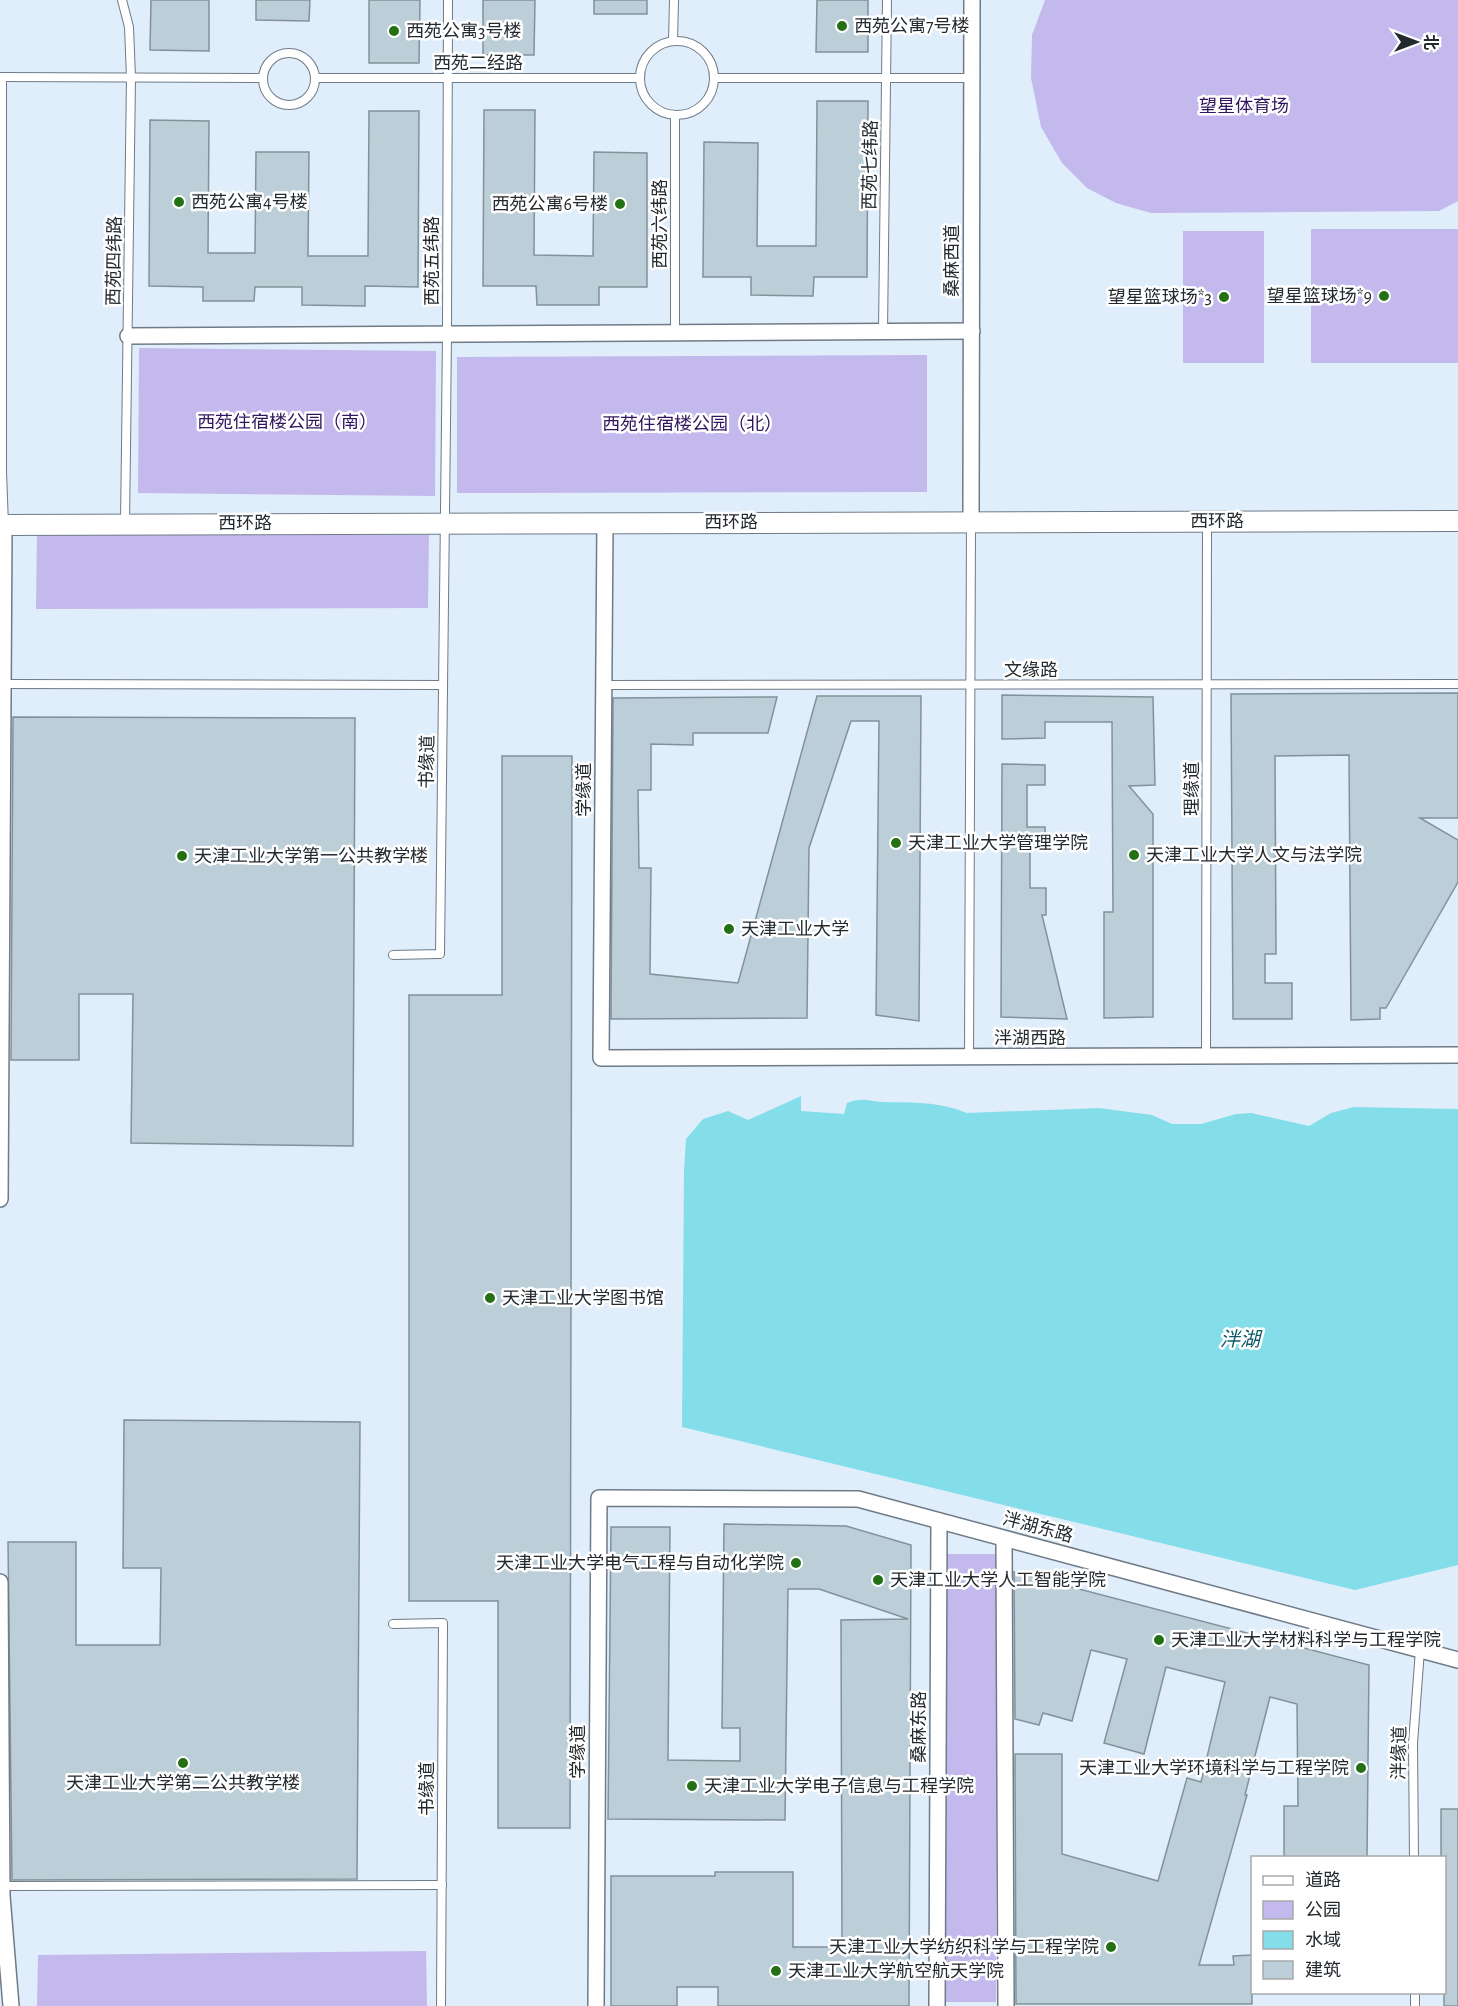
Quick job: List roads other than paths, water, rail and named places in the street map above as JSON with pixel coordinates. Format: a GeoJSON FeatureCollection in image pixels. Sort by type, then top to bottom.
{"type":"FeatureCollection","features":[{"type":"Feature","properties":{"kind":"street","name":"桑麻西道"},"geometry":{"type":"LineString","coordinates":[[971,521],[972,0]]}},
{"type":"Feature","properties":{"kind":"street"},"geometry":{"type":"LineString","coordinates":[[128,336],[972,331]]}},
{"type":"Feature","properties":{"kind":"street","name":"西环路"},"geometry":{"type":"LineString","coordinates":[[2,525],[1458,521]]}},
{"type":"Feature","properties":{"kind":"street","name":"学缘道"},"geometry":{"type":"LineString","coordinates":[[601,1058],[605,522]]}},
{"type":"Feature","properties":{"kind":"street"},"geometry":{"type":"LineString","coordinates":[[0,1200],[2,525]]}},
{"type":"Feature","properties":{"kind":"street","name":"泮湖西路"},"geometry":{"type":"LineString","coordinates":[[601,1058],[1458,1055]]}},
{"type":"Feature","properties":{"kind":"street","name":"学缘道"},"geometry":{"type":"LineString","coordinates":[[596,2006],[599,1498]]}},
{"type":"Feature","properties":{"kind":"street","name":"泮湖东路"},"geometry":{"type":"LineString","coordinates":[[599,1498],[858,1499],[1458,1660]]}},
{"type":"Feature","properties":{"kind":"street","name":"桑麻东路"},"geometry":{"type":"LineString","coordinates":[[937,2006],[939,1521]]}},
{"type":"Feature","properties":{"kind":"street"},"geometry":{"type":"LineString","coordinates":[[1004,1539],[1006,2006]]}},
{"type":"Feature","properties":{"kind":"street"},"geometry":{"type":"LineString","coordinates":[[0,1582],[2,1886],[11,2006]]}},
{"type":"Feature","properties":{"kind":"lane","name":"西苑四纬路"},"geometry":{"type":"LineString","coordinates":[[122,0],[129,27],[131,77],[125,524]]}},
{"type":"Feature","properties":{"kind":"lane","name":"西苑五纬路"},"geometry":{"type":"LineString","coordinates":[[445,523],[448,0]]}},
{"type":"Feature","properties":{"kind":"lane"},"geometry":{"type":"LineString","coordinates":[[673,41],[674,0]]}},
{"type":"Feature","properties":{"kind":"lane","name":"西苑七纬路"},"geometry":{"type":"LineString","coordinates":[[883,331],[887,0]]}},
{"type":"Feature","properties":{"kind":"lane"},"geometry":{"type":"LineString","coordinates":[[673,41],[693,45],[702,51],[709,59],[714,78],[709,98],[703,105],[695,111],[675,116],[664,114],[646,100],[641,89],[640,78],[641,68],[653,50],[673,41]]}},
{"type":"Feature","properties":{"kind":"lane"},"geometry":{"type":"LineString","coordinates":[[284,53],[292,53],[308,60],[313,67],[315,78],[312,92],[307,99],[299,104],[291,105],[282,105],[274,101],[268,94],[263,78],[269,62],[284,53]]}},
{"type":"Feature","properties":{"kind":"lane"},"geometry":{"type":"LineString","coordinates":[[2,525],[1,77],[263,78]]}},
{"type":"Feature","properties":{"kind":"lane","name":"西苑二经路"},"geometry":{"type":"LineString","coordinates":[[315,78],[640,78]]}},
{"type":"Feature","properties":{"kind":"lane"},"geometry":{"type":"LineString","coordinates":[[714,78],[972,78]]}},
{"type":"Feature","properties":{"kind":"lane","name":"西苑六纬路"},"geometry":{"type":"LineString","coordinates":[[675,116],[675,332]]}},
{"type":"Feature","properties":{"kind":"lane"},"geometry":{"type":"LineString","coordinates":[[969,1058],[971,521]]}},
{"type":"Feature","properties":{"kind":"lane","name":"理缘道"},"geometry":{"type":"LineString","coordinates":[[1206,1057],[1207,521]]}},
{"type":"Feature","properties":{"kind":"lane","name":"书缘道"},"geometry":{"type":"LineString","coordinates":[[393,955],[440,954],[445,523]]}},
{"type":"Feature","properties":{"kind":"lane"},"geometry":{"type":"LineString","coordinates":[[3,684],[443,685]]}},
{"type":"Feature","properties":{"kind":"lane","name":"文缘路"},"geometry":{"type":"LineString","coordinates":[[604,686],[1458,684]]}},
{"type":"Feature","properties":{"kind":"lane","name":"书缘道"},"geometry":{"type":"LineString","coordinates":[[393,1624],[443,1623],[441,2006]]}},
{"type":"Feature","properties":{"kind":"lane","name":"泮缘道"},"geometry":{"type":"LineString","coordinates":[[1414,1856],[1413,1743],[1420,1650]]}},
{"type":"Feature","properties":{"kind":"lane"},"geometry":{"type":"LineString","coordinates":[[2,1886],[442,1885]]}},
{"type":"Feature","properties":{"kind":"water","name":"泮湖"},"geometry":{"type":"Polygon","coordinates":[[[801,1096],[801,1111],[844,1114],[847,1103],[861,1100],[935,1105],[967,1113],[1099,1108],[1152,1115],[1172,1124],[1201,1124],[1236,1114],[1251,1113],[1309,1126],[1331,1113],[1354,1107],[1458,1109],[1458,1565],[1355,1590],[682,1427],[686,1139],[703,1119],[728,1111],[748,1120],[801,1096]]]}},
{"type":"Feature","properties":{"kind":"place","name":"西苑公寓7号楼"},"geometry":{"type":"Point","coordinates":[842,26]}},
{"type":"Feature","properties":{"kind":"place","name":"西苑公寓3号楼"},"geometry":{"type":"Point","coordinates":[394,31]}},
{"type":"Feature","properties":{"kind":"place","name":"西苑公寓4号楼"},"geometry":{"type":"Point","coordinates":[179,202]}},
{"type":"Feature","properties":{"kind":"place","name":"西苑公寓6号楼"},"geometry":{"type":"Point","coordinates":[620,204]}},
{"type":"Feature","properties":{"kind":"place","name":"望星篮球场*9"},"geometry":{"type":"Point","coordinates":[1384,296]}},
{"type":"Feature","properties":{"kind":"place","name":"望星篮球场*3"},"geometry":{"type":"Point","coordinates":[1224,297]}},
{"type":"Feature","properties":{"kind":"place","name":"天津工业大学管理学院"},"geometry":{"type":"Point","coordinates":[896,843]}},
{"type":"Feature","properties":{"kind":"place","name":"天津工业大学人文与法学院"},"geometry":{"type":"Point","coordinates":[1134,855]}},
{"type":"Feature","properties":{"kind":"place","name":"天津工业大学第一公共教学楼"},"geometry":{"type":"Point","coordinates":[182,856]}},
{"type":"Feature","properties":{"kind":"place","name":"天津工业大学"},"geometry":{"type":"Point","coordinates":[729,929]}},
{"type":"Feature","properties":{"kind":"place","name":"天津工业大学图书馆"},"geometry":{"type":"Point","coordinates":[490,1298]}},
{"type":"Feature","properties":{"kind":"place","name":"天津工业大学电气工程与自动化学院"},"geometry":{"type":"Point","coordinates":[796,1563]}},
{"type":"Feature","properties":{"kind":"place","name":"天津工业大学人工智能学院"},"geometry":{"type":"Point","coordinates":[878,1580]}},
{"type":"Feature","properties":{"kind":"place","name":"天津工业大学材料科学与工程学院"},"geometry":{"type":"Point","coordinates":[1159,1640]}},
{"type":"Feature","properties":{"kind":"place","name":"天津工业大学第二公共教学楼"},"geometry":{"type":"Point","coordinates":[183,1763]}},
{"type":"Feature","properties":{"kind":"place","name":"天津工业大学环境科学与工程学院"},"geometry":{"type":"Point","coordinates":[1361,1768]}},
{"type":"Feature","properties":{"kind":"place","name":"天津工业大学电子信息与工程学院"},"geometry":{"type":"Point","coordinates":[692,1786]}},
{"type":"Feature","properties":{"kind":"place","name":"天津工业大学纺织科学与工程学院"},"geometry":{"type":"Point","coordinates":[1111,1947]}},
{"type":"Feature","properties":{"kind":"place","name":"天津工业大学航空航天学院"},"geometry":{"type":"Point","coordinates":[776,1971]}},
{"type":"Feature","properties":{"kind":"park label","name":"望星体育场"},"geometry":{"type":"Point","coordinates":[1244,106]}},
{"type":"Feature","properties":{"kind":"park label","name":"西苑住宿楼公园（南）"},"geometry":{"type":"Point","coordinates":[287,422]}},
{"type":"Feature","properties":{"kind":"park label","name":"西苑住宿楼公园（北）"},"geometry":{"type":"Point","coordinates":[692,424]}}]}
